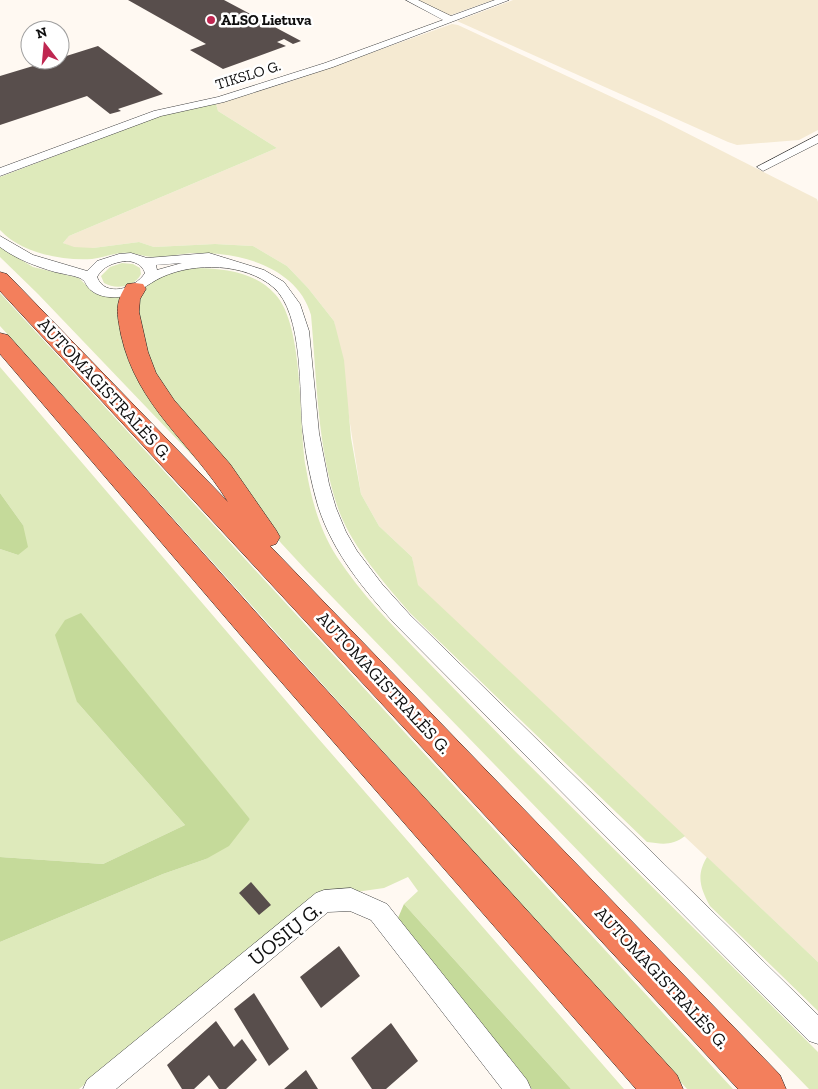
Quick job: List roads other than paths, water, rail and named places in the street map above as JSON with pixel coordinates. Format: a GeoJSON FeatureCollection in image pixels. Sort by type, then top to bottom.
{"type":"FeatureCollection","features":[{"type":"Feature","properties":{"kind":"highway","name":"AUTOMAGISTRALĖS G."},"geometry":{"type":"LineString","coordinates":[[0,278],[766,1089]]}},
{"type":"Feature","properties":{"kind":"highway"},"geometry":{"type":"LineString","coordinates":[[143,283],[129,298],[127,306],[134,348],[141,369],[152,390],[222,472],[256,525],[290,566],[636,930],[667,983]]}},
{"type":"Feature","properties":{"kind":"highway"},"geometry":{"type":"LineString","coordinates":[[0,340],[266,643],[663,1089]]}},
{"type":"Feature","properties":{"kind":"street"},"geometry":{"type":"LineString","coordinates":[[411,0],[451,20]]}},
{"type":"Feature","properties":{"kind":"street","name":"TIKSLO G."},"geometry":{"type":"LineString","coordinates":[[0,172],[158,113],[220,100],[329,65],[504,0]]}},
{"type":"Feature","properties":{"kind":"street"},"geometry":{"type":"LineString","coordinates":[[763,167],[818,138]]}},
{"type":"Feature","properties":{"kind":"street"},"geometry":{"type":"LineString","coordinates":[[0,240],[14,251],[47,265],[79,273],[91,279]]}},
{"type":"Feature","properties":{"kind":"street"},"geometry":{"type":"LineString","coordinates":[[33,259],[74,264],[103,263],[131,257],[145,262],[208,257],[258,272],[271,278],[283,288],[292,300],[302,331],[318,476],[326,504],[338,532],[355,562],[371,584],[403,620],[818,1032]]}},
{"type":"Feature","properties":{"kind":"street"},"geometry":{"type":"LineString","coordinates":[[143,283],[152,269],[145,262]]}},
{"type":"Feature","properties":{"kind":"street"},"geometry":{"type":"LineString","coordinates":[[103,263],[93,272],[91,279],[94,287],[108,293],[117,293],[143,283],[162,271],[188,266],[232,264]]}},
{"type":"Feature","properties":{"kind":"street","name":"UOSIŲ G."},"geometry":{"type":"LineString","coordinates":[[96,1089],[324,901],[351,899],[379,912],[518,1089]]}},
{"type":"Feature","properties":{"kind":"place","name":"ALSO Lietuva"},"geometry":{"type":"Point","coordinates":[211,20]}}]}
